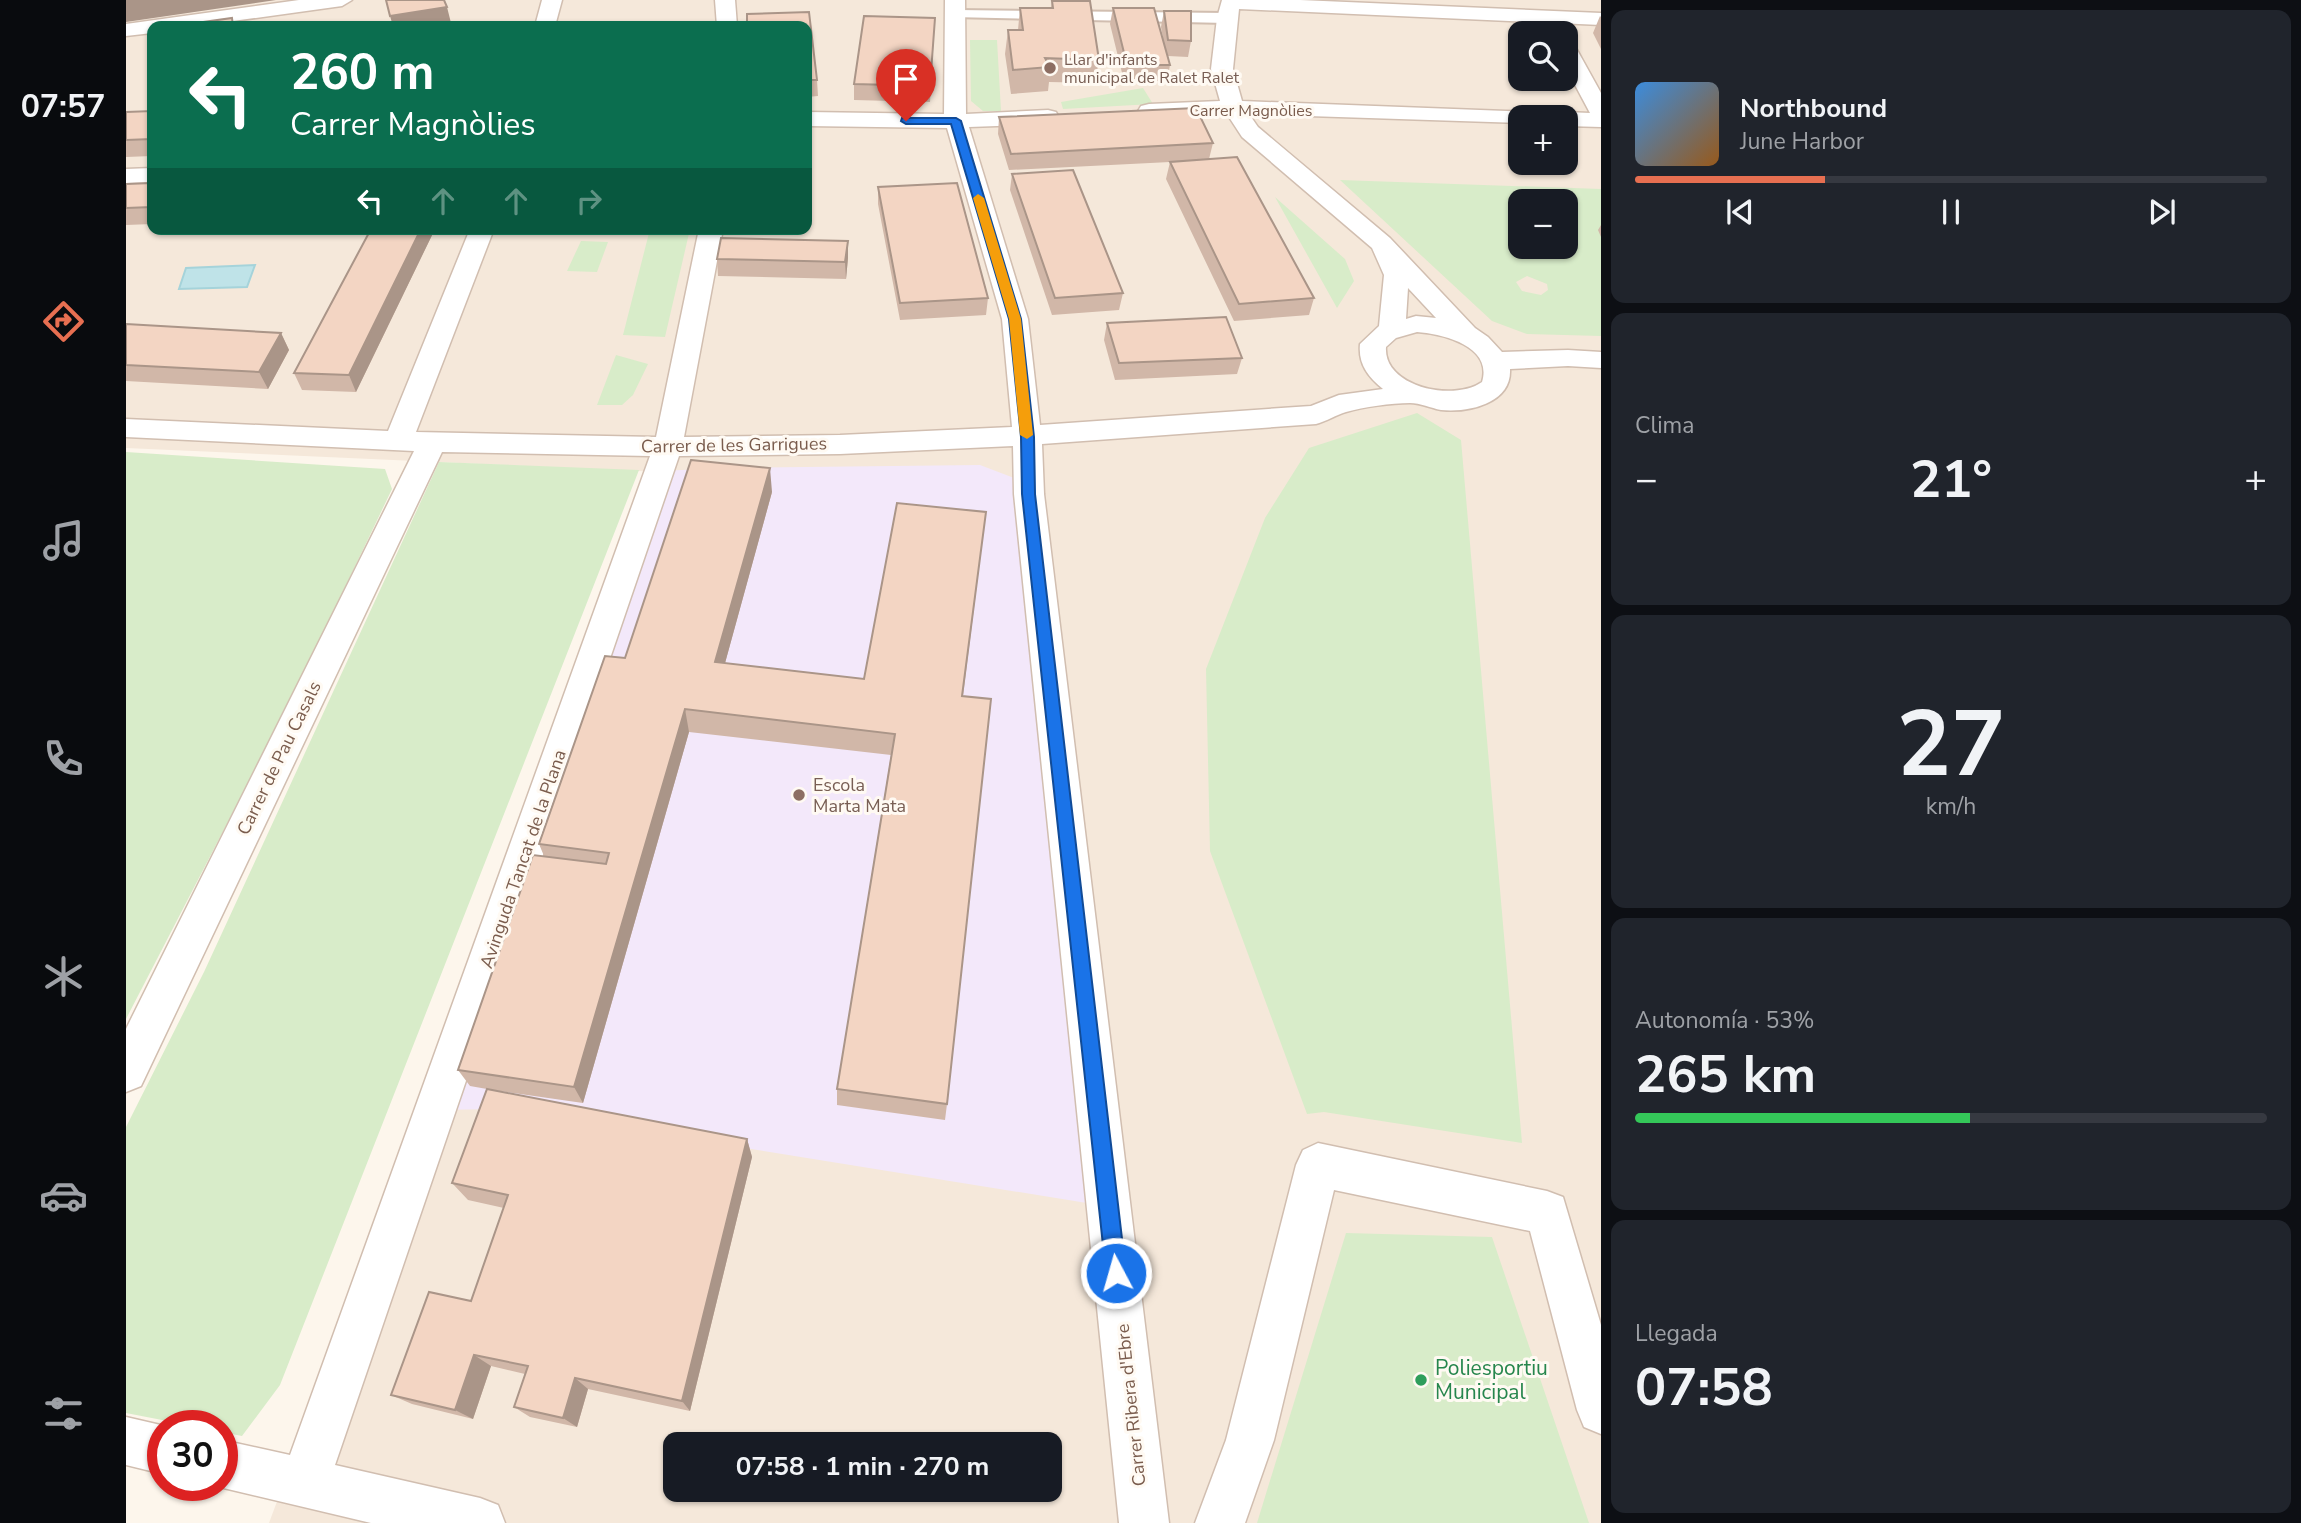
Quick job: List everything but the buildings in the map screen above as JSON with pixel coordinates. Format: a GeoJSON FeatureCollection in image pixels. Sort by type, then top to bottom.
{"type":"FeatureCollection","features":[{"type":"Feature","properties":{"kind":"street"},"geometry":{"type":"LineString","coordinates":[[196,21],[342,0]]}},
{"type":"Feature","properties":{"kind":"street"},"geometry":{"type":"LineString","coordinates":[[546,21],[552,0]]}},
{"type":"Feature","properties":{"kind":"street"},"geometry":{"type":"LineString","coordinates":[[725,0],[727,21]]}},
{"type":"Feature","properties":{"kind":"street"},"geometry":{"type":"LineString","coordinates":[[956,7],[1230,7],[1601,19]]}},
{"type":"Feature","properties":{"kind":"street","name":"Carrer Ribera d'Ebre"},"geometry":{"type":"LineString","coordinates":[[956,7],[953,95],[956,121],[1015,319],[1027,437],[1032,522],[1144,1523]]}},
{"type":"Feature","properties":{"kind":"street"},"geometry":{"type":"LineString","coordinates":[[1230,7],[1222,69],[1233,107],[1250,132],[1381,243],[1466,335]]}},
{"type":"Feature","properties":{"kind":"street"},"geometry":{"type":"LineString","coordinates":[[126,30],[147,28]]}},
{"type":"Feature","properties":{"kind":"street"},"geometry":{"type":"LineString","coordinates":[[1578,70],[1601,113]]}},
{"type":"Feature","properties":{"kind":"street","name":"Carrer Magnòlies"},"geometry":{"type":"LineString","coordinates":[[1122,113],[1233,107],[1508,116]]}},
{"type":"Feature","properties":{"kind":"street"},"geometry":{"type":"LineString","coordinates":[[812,119],[956,121],[1067,116]]}},
{"type":"Feature","properties":{"kind":"street"},"geometry":{"type":"LineString","coordinates":[[1578,119],[1601,120]]}},
{"type":"Feature","properties":{"kind":"street"},"geometry":{"type":"LineString","coordinates":[[126,176],[147,175]]}},
{"type":"Feature","properties":{"kind":"street","name":"Carrer de Pau Casals"},"geometry":{"type":"LineString","coordinates":[[126,1072],[415,444],[480,235]]}},
{"type":"Feature","properties":{"kind":"street","name":"Avinguda Tancat de la Plana"},"geometry":{"type":"LineString","coordinates":[[305,1482],[668,446],[711,235]]}},
{"type":"Feature","properties":{"kind":"street"},"geometry":{"type":"LineString","coordinates":[[1381,243],[1396,275],[1392,327]]}},
{"type":"Feature","properties":{"kind":"street"},"geometry":{"type":"LineString","coordinates":[[1416,324],[1441,326],[1466,335],[1485,346],[1496,360],[1499,371],[1497,382],[1479,397],[1447,402],[1411,394],[1387,380],[1373,362],[1371,348],[1378,336],[1392,327],[1416,324]]}},
{"type":"Feature","properties":{"kind":"street"},"geometry":{"type":"LineString","coordinates":[[1496,360],[1601,360]]}},
{"type":"Feature","properties":{"kind":"street"},"geometry":{"type":"LineString","coordinates":[[1339,404],[1373,362]]}},
{"type":"Feature","properties":{"kind":"street","name":"Carrer de les Garrigues"},"geometry":{"type":"LineString","coordinates":[[126,428],[415,444],[772,446],[1027,437],[1316,415],[1339,404],[1411,394]]}},
{"type":"Feature","properties":{"kind":"street"},"geometry":{"type":"LineString","coordinates":[[1220,1523],[1250,1440],[1318,1165],[1547,1213],[1601,1410]]}},
{"type":"Feature","properties":{"kind":"street"},"geometry":{"type":"LineString","coordinates":[[126,1441],[147,1446]]}},
{"type":"Feature","properties":{"kind":"street"},"geometry":{"type":"LineString","coordinates":[[238,1468],[480,1523]]}},
{"type":"Feature","properties":{"kind":"shaded area"},"geometry":{"type":"Polygon","coordinates":[[[126,0],[1601,0],[1601,1523],[269,1523],[661,472],[126,448],[126,0]]]}},
{"type":"Feature","properties":{"kind":"shaded area","name":"Escola Marta Mata"},"geometry":{"type":"Polygon","coordinates":[[[980,465],[1019,480],[1093,1204],[502,1109],[435,1110],[661,471],[980,465]]]}},
{"type":"Feature","properties":{"kind":"green space"},"geometry":{"type":"Polygon","coordinates":[[[970,40],[997,40],[1001,111],[983,111],[971,101],[970,40]]]}},
{"type":"Feature","properties":{"kind":"green space"},"geometry":{"type":"Polygon","coordinates":[[[1143,88],[1153,104],[1063,109],[1061,102],[1143,88]]]}},
{"type":"Feature","properties":{"kind":"green space"},"geometry":{"type":"Polygon","coordinates":[[[1340,180],[1601,189],[1601,336],[1527,334],[1492,321],[1340,180]],[[1527,276],[1516,282],[1522,291],[1541,295],[1548,290],[1547,284],[1527,276]]]}},
{"type":"Feature","properties":{"kind":"green space"},"geometry":{"type":"Polygon","coordinates":[[[1275,197],[1345,259],[1354,281],[1337,308],[1275,197]]]}},
{"type":"Feature","properties":{"kind":"green space"},"geometry":{"type":"Polygon","coordinates":[[[648,235],[689,235],[665,337],[623,335],[648,235]]]}},
{"type":"Feature","properties":{"kind":"green space"},"geometry":{"type":"Polygon","coordinates":[[[581,241],[608,242],[597,272],[567,271],[581,241]]]}},
{"type":"Feature","properties":{"kind":"green space"},"geometry":{"type":"Polygon","coordinates":[[[616,355],[648,364],[633,395],[622,405],[597,405],[616,355]]]}},
{"type":"Feature","properties":{"kind":"green space"},"geometry":{"type":"Polygon","coordinates":[[[1417,413],[1461,440],[1522,1143],[1324,1112],[1307,1114],[1210,851],[1206,669],[1265,518],[1309,448],[1417,413]]]}},
{"type":"Feature","properties":{"kind":"green space"},"geometry":{"type":"Polygon","coordinates":[[[126,452],[385,469],[392,489],[294,694],[126,1019],[126,452]]]}},
{"type":"Feature","properties":{"kind":"green space"},"geometry":{"type":"Polygon","coordinates":[[[439,462],[639,470],[280,1385],[242,1436],[238,1435],[238,1410],[147,1410],[147,1417],[126,1413],[126,1127],[204,972],[439,462]]]}},
{"type":"Feature","properties":{"kind":"green space","name":"Poliesportiu Municipal"},"geometry":{"type":"Polygon","coordinates":[[[1346,1233],[1492,1237],[1589,1523],[1257,1523],[1346,1233]]]}},
{"type":"Feature","properties":{"kind":"water"},"geometry":{"type":"Polygon","coordinates":[[[255,265],[247,287],[179,289],[186,268],[255,265]]]}},
{"type":"Feature","properties":{"kind":"slow traffic"},"geometry":{"type":"LineString","coordinates":[[978,198],[1015,319],[1027,435]]}},
{"type":"Feature","properties":{"kind":"place","name":"Llar d'infants municipal de Ralet Ralet"},"geometry":{"type":"Point","coordinates":[1050,68]}},
{"type":"Feature","properties":{"kind":"place","name":"Escola Marta Mata"},"geometry":{"type":"Point","coordinates":[799,795]}},
{"type":"Feature","properties":{"kind":"place","name":"Poliesportiu Municipal"},"geometry":{"type":"Point","coordinates":[1421,1380]}},
{"type":"Feature","properties":{"kind":"route"},"geometry":{"type":"LineString","coordinates":[[906,121],[956,121],[1015,319],[1027,437],[1029,494],[1116,1273]]}}]}
